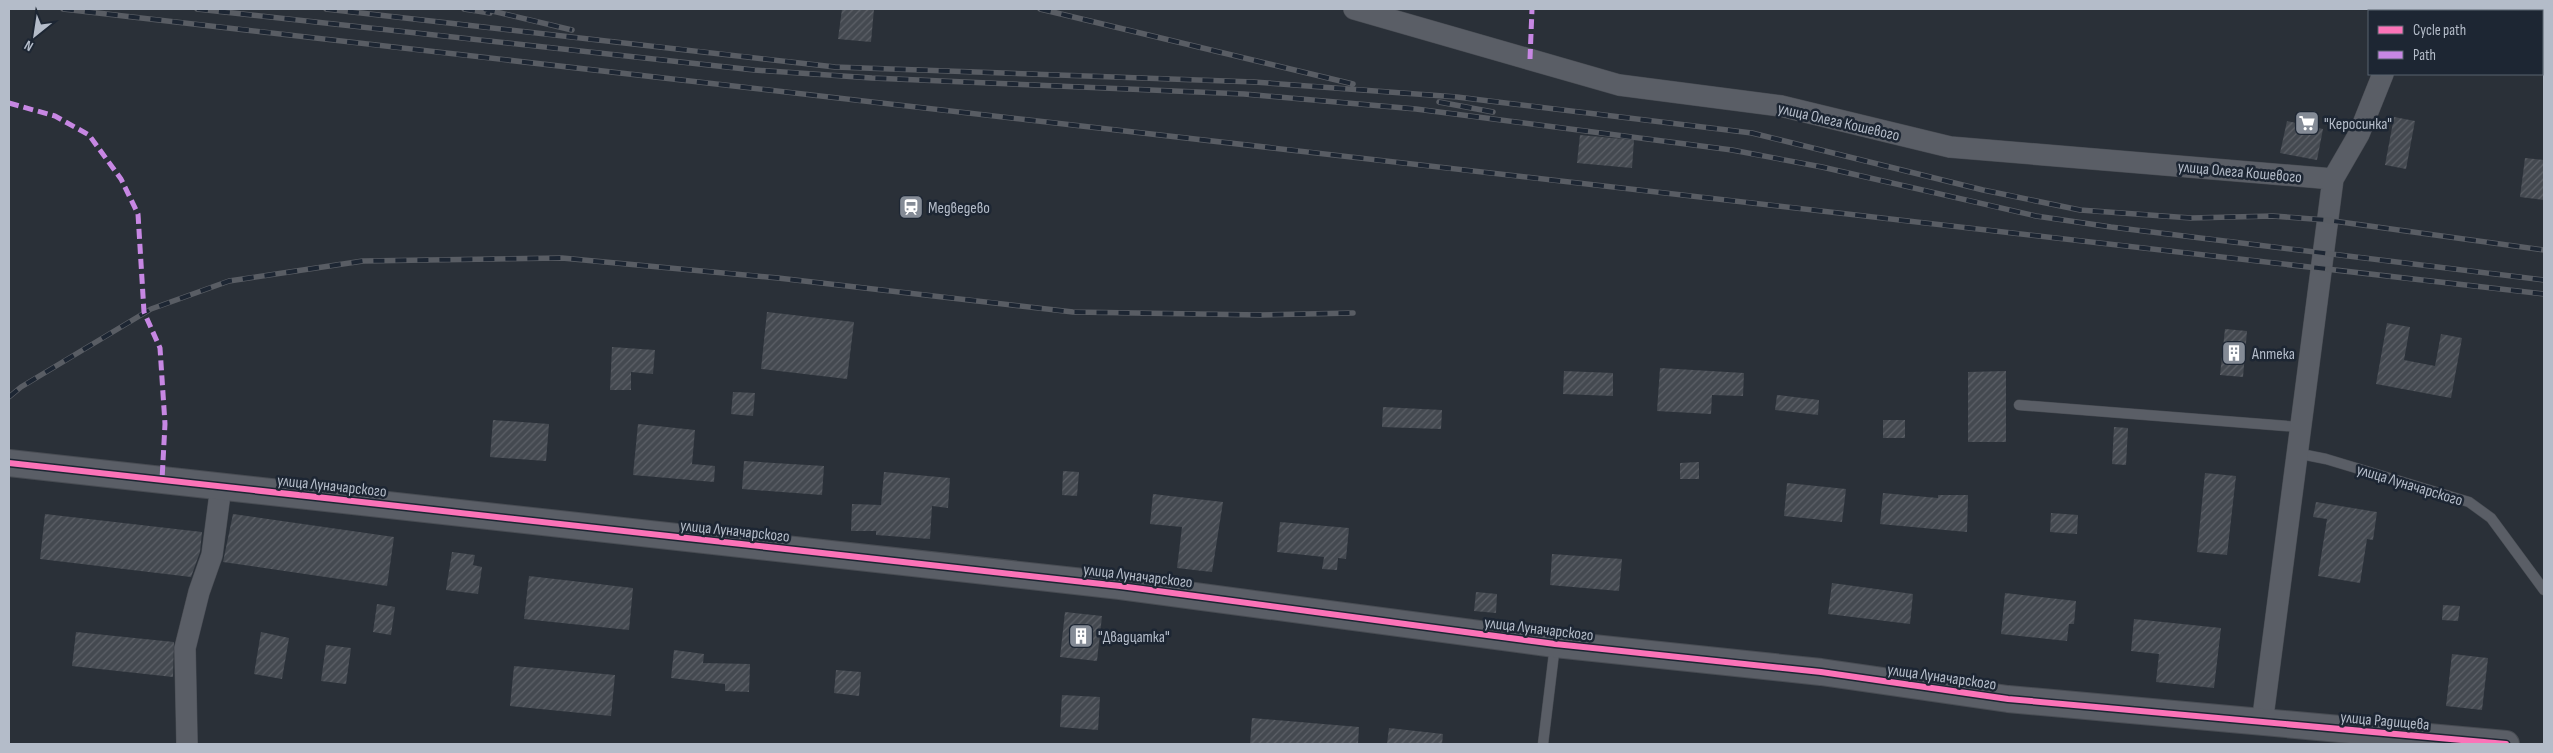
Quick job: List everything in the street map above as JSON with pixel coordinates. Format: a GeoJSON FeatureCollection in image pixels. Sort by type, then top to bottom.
{"type":"FeatureCollection","features":[{"type":"Feature","properties":{"kind":"street","name":"улица Олега Кошевого"},"geometry":{"type":"LineString","coordinates":[[1354,9],[1619,85],[1781,106],[1950,147],[2333,179]]}},
{"type":"Feature","properties":{"kind":"street"},"geometry":{"type":"LineString","coordinates":[[2262,724],[2299,427],[2333,179],[2359,134],[2383,75]]}},
{"type":"Feature","properties":{"kind":"street","name":"улица Луначарского"},"geometry":{"type":"LineString","coordinates":[[9,463],[1120,586],[1555,644],[1820,672],[2008,699],[2262,724]]}},
{"type":"Feature","properties":{"kind":"street"},"geometry":{"type":"LineString","coordinates":[[187,744],[185,648],[199,592],[212,556],[221,486]]}},
{"type":"Feature","properties":{"kind":"street","name":"улица Радищева"},"geometry":{"type":"LineString","coordinates":[[2262,724],[2506,744]]}},
{"type":"Feature","properties":{"kind":"lane"},"geometry":{"type":"LineString","coordinates":[[2019,406],[2299,427]]}},
{"type":"Feature","properties":{"kind":"lane","name":"улица Луначарского"},"geometry":{"type":"LineString","coordinates":[[2296,453],[2326,459],[2469,502],[2491,518],[2544,590]]}},
{"type":"Feature","properties":{"kind":"lane"},"geometry":{"type":"LineString","coordinates":[[1543,744],[1555,644]]}},
{"type":"Feature","properties":{"kind":"building"},"geometry":{"type":"Polygon","coordinates":[[[842,9],[874,9],[871,42],[838,39],[842,9]]]}},
{"type":"Feature","properties":{"kind":"building"},"geometry":{"type":"Polygon","coordinates":[[[2394,117],[2415,121],[2406,169],[2385,165],[2394,117]]]}},
{"type":"Feature","properties":{"kind":"building"},"geometry":{"type":"Polygon","coordinates":[[[2287,121],[2323,129],[2317,160],[2280,153],[2287,121]]]}},
{"type":"Feature","properties":{"kind":"building"},"geometry":{"type":"Polygon","coordinates":[[[1580,135],[1634,140],[1632,168],[1577,163],[1580,135]]]}},
{"type":"Feature","properties":{"kind":"building"},"geometry":{"type":"Polygon","coordinates":[[[2525,158],[2544,160],[2544,200],[2520,197],[2525,158]]]}},
{"type":"Feature","properties":{"kind":"building"},"geometry":{"type":"Polygon","coordinates":[[[767,312],[854,322],[847,379],[761,369],[767,312]]]}},
{"type":"Feature","properties":{"kind":"building"},"geometry":{"type":"Polygon","coordinates":[[[2387,323],[2410,327],[2404,360],[2435,366],[2441,334],[2462,338],[2451,398],[2376,384],[2387,323]]]}},
{"type":"Feature","properties":{"kind":"building","name":"Аптека"},"geometry":{"type":"Polygon","coordinates":[[[2225,329],[2247,331],[2243,377],[2220,375],[2225,329]]]}},
{"type":"Feature","properties":{"kind":"building"},"geometry":{"type":"Polygon","coordinates":[[[612,347],[655,350],[653,374],[631,372],[631,390],[610,390],[612,347]]]}},
{"type":"Feature","properties":{"kind":"building"},"geometry":{"type":"Polygon","coordinates":[[[1660,368],[1744,373],[1743,396],[1712,395],[1711,414],[1657,411],[1660,368]]]}},
{"type":"Feature","properties":{"kind":"building"},"geometry":{"type":"Polygon","coordinates":[[[1564,371],[1613,373],[1613,396],[1563,394],[1564,371]]]}},
{"type":"Feature","properties":{"kind":"building"},"geometry":{"type":"Polygon","coordinates":[[[2006,371],[2006,442],[1968,442],[1968,372],[2006,371]]]}},
{"type":"Feature","properties":{"kind":"building"},"geometry":{"type":"Polygon","coordinates":[[[733,392],[755,393],[753,416],[731,414],[733,392]]]}},
{"type":"Feature","properties":{"kind":"building"},"geometry":{"type":"Polygon","coordinates":[[[1777,395],[1819,400],[1818,415],[1775,410],[1777,395]]]}},
{"type":"Feature","properties":{"kind":"building"},"geometry":{"type":"Polygon","coordinates":[[[1383,407],[1442,410],[1441,429],[1382,427],[1383,407]]]}},
{"type":"Feature","properties":{"kind":"building"},"geometry":{"type":"Polygon","coordinates":[[[493,420],[549,424],[546,461],[490,457],[493,420]]]}},
{"type":"Feature","properties":{"kind":"building"},"geometry":{"type":"Polygon","coordinates":[[[1883,420],[1905,420],[1905,438],[1883,438],[1883,420]]]}},
{"type":"Feature","properties":{"kind":"building"},"geometry":{"type":"Polygon","coordinates":[[[638,424],[695,430],[692,464],[715,466],[714,482],[633,475],[638,424]]]}},
{"type":"Feature","properties":{"kind":"building"},"geometry":{"type":"Polygon","coordinates":[[[2114,427],[2128,428],[2126,465],[2112,464],[2114,427]]]}},
{"type":"Feature","properties":{"kind":"building"},"geometry":{"type":"Polygon","coordinates":[[[744,461],[824,466],[822,495],[742,489],[744,461]]]}},
{"type":"Feature","properties":{"kind":"building"},"geometry":{"type":"Polygon","coordinates":[[[1699,462],[1699,479],[1680,479],[1680,463],[1699,462]]]}},
{"type":"Feature","properties":{"kind":"building"},"geometry":{"type":"Polygon","coordinates":[[[1063,471],[1079,472],[1077,496],[1062,495],[1063,471]]]}},
{"type":"Feature","properties":{"kind":"building"},"geometry":{"type":"Polygon","coordinates":[[[884,472],[950,478],[948,508],[932,506],[930,539],[876,535],[876,531],[851,531],[852,504],[881,505],[884,472]]]}},
{"type":"Feature","properties":{"kind":"building"},"geometry":{"type":"Polygon","coordinates":[[[2205,473],[2236,476],[2227,555],[2197,552],[2205,473]]]}},
{"type":"Feature","properties":{"kind":"building"},"geometry":{"type":"Polygon","coordinates":[[[1787,483],[1846,489],[1842,522],[1784,516],[1787,483]]]}},
{"type":"Feature","properties":{"kind":"building"},"geometry":{"type":"Polygon","coordinates":[[[1883,493],[1938,498],[1938,495],[1968,495],[1967,532],[1880,524],[1883,493]]]}},
{"type":"Feature","properties":{"kind":"building"},"geometry":{"type":"Polygon","coordinates":[[[1153,494],[1223,502],[1212,572],[1177,568],[1182,527],[1150,524],[1153,494]]]}},
{"type":"Feature","properties":{"kind":"building"},"geometry":{"type":"Polygon","coordinates":[[[2316,502],[2377,512],[2373,540],[2367,539],[2360,583],[2318,576],[2327,519],[2313,517],[2316,502]]]}},
{"type":"Feature","properties":{"kind":"building"},"geometry":{"type":"Polygon","coordinates":[[[2051,513],[2078,515],[2077,534],[2050,532],[2051,513]]]}},
{"type":"Feature","properties":{"kind":"building"},"geometry":{"type":"Polygon","coordinates":[[[45,514],[202,532],[200,552],[191,577],[40,559],[45,514]]]}},
{"type":"Feature","properties":{"kind":"building"},"geometry":{"type":"Polygon","coordinates":[[[233,514],[394,537],[387,586],[223,562],[233,514]]]}},
{"type":"Feature","properties":{"kind":"building"},"geometry":{"type":"Polygon","coordinates":[[[1280,522],[1349,528],[1346,559],[1338,558],[1337,570],[1322,569],[1324,557],[1277,552],[1280,522]]]}},
{"type":"Feature","properties":{"kind":"building"},"geometry":{"type":"Polygon","coordinates":[[[452,552],[475,555],[473,565],[482,567],[478,594],[446,590],[452,552]]]}},
{"type":"Feature","properties":{"kind":"building"},"geometry":{"type":"Polygon","coordinates":[[[1552,554],[1622,559],[1619,591],[1550,585],[1552,554]]]}},
{"type":"Feature","properties":{"kind":"building"},"geometry":{"type":"Polygon","coordinates":[[[529,576],[633,588],[629,630],[524,619],[529,576]]]}},
{"type":"Feature","properties":{"kind":"building"},"geometry":{"type":"Polygon","coordinates":[[[1832,583],[1913,594],[1910,624],[1828,614],[1832,583]]]}},
{"type":"Feature","properties":{"kind":"building"},"geometry":{"type":"Polygon","coordinates":[[[1476,592],[1497,594],[1496,613],[1474,611],[1476,592]]]}},
{"type":"Feature","properties":{"kind":"building"},"geometry":{"type":"Polygon","coordinates":[[[2005,593],[2076,601],[2074,624],[2069,624],[2067,641],[2001,634],[2005,593]]]}},
{"type":"Feature","properties":{"kind":"building"},"geometry":{"type":"Polygon","coordinates":[[[377,604],[395,607],[391,635],[373,632],[377,604]]]}},
{"type":"Feature","properties":{"kind":"building"},"geometry":{"type":"Polygon","coordinates":[[[2443,605],[2460,606],[2458,621],[2442,620],[2443,605]]]}},
{"type":"Feature","properties":{"kind":"building","name":"\"Двадцатка\""},"geometry":{"type":"Polygon","coordinates":[[[1065,612],[1102,616],[1097,661],[1060,657],[1065,612]]]}},
{"type":"Feature","properties":{"kind":"building"},"geometry":{"type":"Polygon","coordinates":[[[2134,619],[2221,628],[2214,688],[2156,682],[2159,654],[2131,651],[2134,619]]]}},
{"type":"Feature","properties":{"kind":"building"},"geometry":{"type":"Polygon","coordinates":[[[76,632],[174,642],[173,677],[72,666],[76,632]]]}},
{"type":"Feature","properties":{"kind":"building"},"geometry":{"type":"Polygon","coordinates":[[[261,632],[289,638],[282,679],[254,674],[261,632]]]}},
{"type":"Feature","properties":{"kind":"building"},"geometry":{"type":"Polygon","coordinates":[[[326,645],[351,648],[346,684],[321,681],[326,645]]]}},
{"type":"Feature","properties":{"kind":"building"},"geometry":{"type":"Polygon","coordinates":[[[674,650],[704,654],[703,663],[750,664],[749,692],[725,691],[725,684],[671,678],[674,650]]]}},
{"type":"Feature","properties":{"kind":"building"},"geometry":{"type":"Polygon","coordinates":[[[2452,654],[2488,658],[2482,710],[2446,706],[2452,654]]]}},
{"type":"Feature","properties":{"kind":"building"},"geometry":{"type":"Polygon","coordinates":[[[514,666],[615,675],[611,716],[510,706],[514,666]]]}},
{"type":"Feature","properties":{"kind":"building"},"geometry":{"type":"Polygon","coordinates":[[[836,670],[861,672],[859,696],[834,693],[836,670]]]}},
{"type":"Feature","properties":{"kind":"building"},"geometry":{"type":"Polygon","coordinates":[[[1062,695],[1100,697],[1098,730],[1060,727],[1062,695]]]}},
{"type":"Feature","properties":{"kind":"building"},"geometry":{"type":"Polygon","coordinates":[[[1252,718],[1359,727],[1358,744],[1250,744],[1252,718]]]}},
{"type":"Feature","properties":{"kind":"building"},"geometry":{"type":"Polygon","coordinates":[[[1389,728],[1443,734],[1442,744],[1387,744],[1389,728]]]}},
{"type":"Feature","properties":{"kind":"railway"},"geometry":{"type":"LineString","coordinates":[[63,9],[2544,294]]}},
{"type":"Feature","properties":{"kind":"railway"},"geometry":{"type":"LineString","coordinates":[[197,9],[754,70],[872,78],[1244,94],[1416,109],[1732,150],[1822,167],[2036,216],[2111,227],[2544,280]]}},
{"type":"Feature","properties":{"kind":"railway"},"geometry":{"type":"LineString","coordinates":[[326,9],[835,67],[1254,82],[1457,97],[1752,133],[1983,190],[2080,210],[2191,218],[2273,216],[2326,220],[2544,250]]}},
{"type":"Feature","properties":{"kind":"railway"},"geometry":{"type":"LineString","coordinates":[[464,9],[490,13]]}},
{"type":"Feature","properties":{"kind":"railway"},"geometry":{"type":"LineString","coordinates":[[484,9],[572,30]]}},
{"type":"Feature","properties":{"kind":"railway"},"geometry":{"type":"LineString","coordinates":[[1040,9],[1353,84]]}},
{"type":"Feature","properties":{"kind":"railway"},"geometry":{"type":"LineString","coordinates":[[1439,102],[1493,112]]}},
{"type":"Feature","properties":{"kind":"railway"},"geometry":{"type":"LineString","coordinates":[[9,397],[21,387],[151,309],[229,281],[363,261],[562,258],[778,278],[1073,312],[1261,315],[1353,313]]}},
{"type":"Feature","properties":{"kind":"marked path"},"geometry":{"type":"LineString","coordinates":[[1530,59],[1532,9]]}},
{"type":"Feature","properties":{"kind":"marked path"},"geometry":{"type":"LineString","coordinates":[[9,103],[55,116],[89,135],[121,179],[138,214],[144,312],[160,348],[165,424],[162,480]]}},
{"type":"Feature","properties":{"kind":"cycle path"},"geometry":{"type":"LineString","coordinates":[[9,463],[1120,586],[1555,644],[1821,672],[2008,699],[2506,744]]}},
{"type":"Feature","properties":{"kind":"place","name":"\"Керосинка\""},"geometry":{"type":"Point","coordinates":[2307,123]}},
{"type":"Feature","properties":{"kind":"place","name":"Медведево"},"geometry":{"type":"Point","coordinates":[911,207]}},
{"type":"Feature","properties":{"kind":"place","name":"Аптека"},"geometry":{"type":"Point","coordinates":[2234,353]}},
{"type":"Feature","properties":{"kind":"place","name":"\"Двадцатка\""},"geometry":{"type":"Point","coordinates":[1081,636]}}]}
